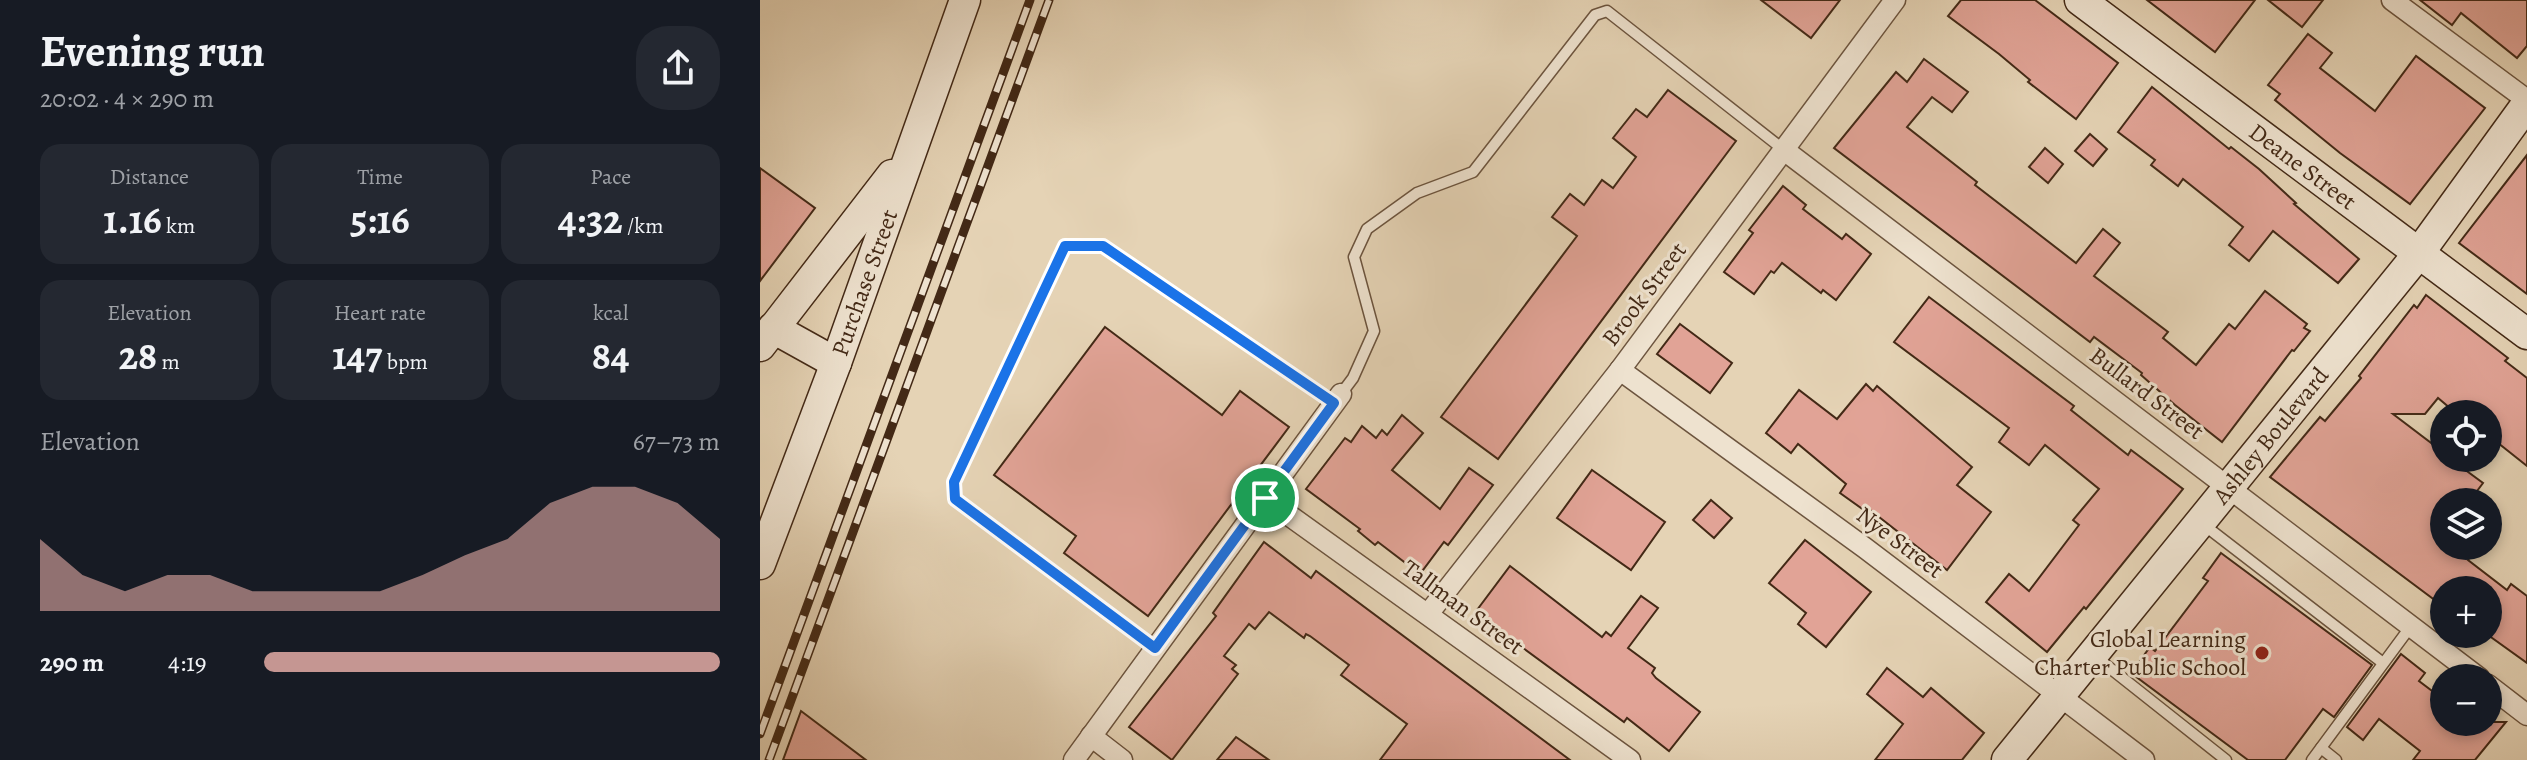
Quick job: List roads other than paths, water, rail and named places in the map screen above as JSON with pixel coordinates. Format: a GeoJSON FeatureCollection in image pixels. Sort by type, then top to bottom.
{"type":"FeatureCollection","features":[{"type":"Feature","properties":{"kind":"main road","name":"Purchase Street"},"geometry":{"type":"LineString","coordinates":[[760,564],[836,363],[965,0]]}},
{"type":"Feature","properties":{"kind":"main road","name":"Deane Street"},"geometry":{"type":"LineString","coordinates":[[2080,0],[2527,334]]}},
{"type":"Feature","properties":{"kind":"main road","name":"Ashley Boulevard"},"geometry":{"type":"LineString","coordinates":[[2007,760],[2419,253],[2527,102]]}},
{"type":"Feature","properties":{"kind":"main road"},"geometry":{"type":"LineString","coordinates":[[836,363],[767,337],[908,154]]}},
{"type":"Feature","properties":{"kind":"street","name":"Brook Street"},"geometry":{"type":"LineString","coordinates":[[1428,614],[1620,370],[1895,0]]}},
{"type":"Feature","properties":{"kind":"street"},"geometry":{"type":"LineString","coordinates":[[2392,0],[2527,102]]}},
{"type":"Feature","properties":{"kind":"street","name":"Bullard Street"},"geometry":{"type":"LineString","coordinates":[[1784,150],[2461,664]]}},
{"type":"Feature","properties":{"kind":"street","name":"Nye Street"},"geometry":{"type":"LineString","coordinates":[[1620,370],[1865,548],[2144,760]]}},
{"type":"Feature","properties":{"kind":"street"},"geometry":{"type":"LineString","coordinates":[[1074,760],[1337,398]]}},
{"type":"Feature","properties":{"kind":"street","name":"Tallman Street"},"geometry":{"type":"LineString","coordinates":[[1265,498],[1630,760]]}},
{"type":"Feature","properties":{"kind":"street"},"geometry":{"type":"LineString","coordinates":[[2502,696],[2527,715]]}},
{"type":"Feature","properties":{"kind":"street"},"geometry":{"type":"LineString","coordinates":[[1091,736],[1122,760]]}},
{"type":"Feature","properties":{"kind":"lane"},"geometry":{"type":"LineString","coordinates":[[1155,648],[955,499],[954,482],[1065,246],[1103,246],[1337,398],[1353,378],[1374,331],[1354,257],[1367,229],[1417,193],[1473,172],[1595,15],[1607,11],[1784,150]]}},
{"type":"Feature","properties":{"kind":"lane"},"geometry":{"type":"LineString","coordinates":[[2200,522],[2383,663]]}},
{"type":"Feature","properties":{"kind":"lane"},"geometry":{"type":"LineString","coordinates":[[2312,760],[2411,626]]}},
{"type":"Feature","properties":{"kind":"lane"},"geometry":{"type":"LineString","coordinates":[[2092,654],[2226,760]]}},
{"type":"Feature","properties":{"kind":"lane"},"geometry":{"type":"LineString","coordinates":[[2321,748],[2336,760]]}},
{"type":"Feature","properties":{"kind":"railway"},"geometry":{"type":"LineString","coordinates":[[760,734],[1030,0]]}},
{"type":"Feature","properties":{"kind":"railway"},"geometry":{"type":"LineString","coordinates":[[769,760],[1049,0]]}},
{"type":"Feature","properties":{"kind":"place","name":"Global Learning Charter Public School"},"geometry":{"type":"Point","coordinates":[2262,653]}}]}
